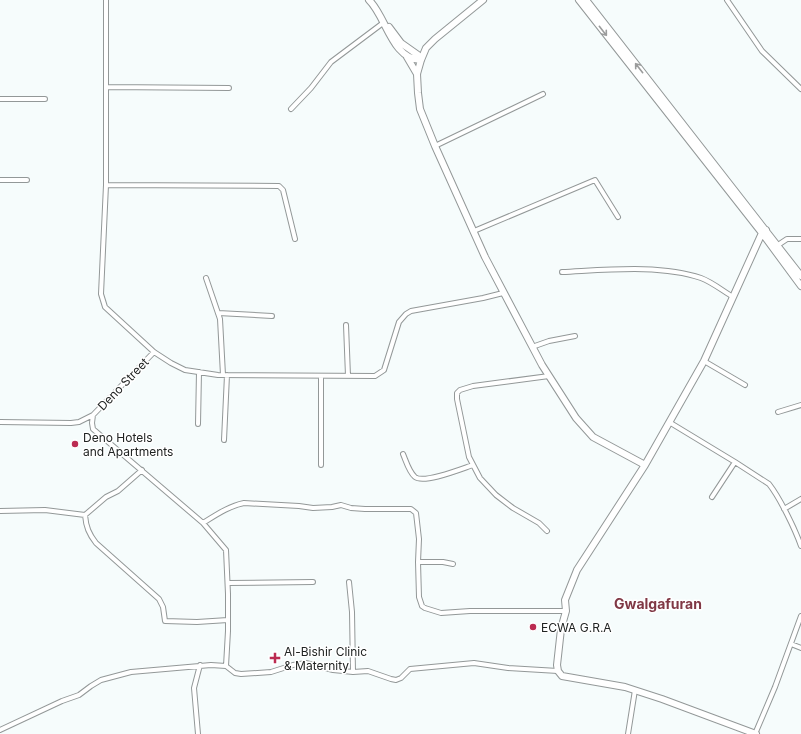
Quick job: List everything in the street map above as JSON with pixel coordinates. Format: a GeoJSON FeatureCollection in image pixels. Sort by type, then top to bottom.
{"type":"FeatureCollection","features":[{"type":"Feature","properties":{"kind":"street"},"geometry":{"type":"LineString","coordinates":[[106,0],[106,185],[101,294],[105,307],[154,352],[185,370],[225,375],[375,376],[384,370],[399,322],[406,314],[411,311],[503,293]]}},
{"type":"Feature","properties":{"kind":"street"},"geometry":{"type":"LineString","coordinates":[[369,0],[398,48],[406,55],[414,59],[421,60]]}},
{"type":"Feature","properties":{"kind":"street"},"geometry":{"type":"LineString","coordinates":[[483,0],[426,48],[417,74],[420,108],[435,146],[485,257],[532,347],[549,376],[576,418],[593,437],[646,465]]}},
{"type":"Feature","properties":{"kind":"street"},"geometry":{"type":"LineString","coordinates":[[579,0],[595,16],[764,231],[801,286]]}},
{"type":"Feature","properties":{"kind":"street"},"geometry":{"type":"LineString","coordinates":[[586,0],[595,16]]}},
{"type":"Feature","properties":{"kind":"street"},"geometry":{"type":"LineString","coordinates":[[728,0],[762,51],[801,89]]}},
{"type":"Feature","properties":{"kind":"street"},"geometry":{"type":"LineString","coordinates":[[383,23],[389,26],[401,43],[421,60]]}},
{"type":"Feature","properties":{"kind":"street"},"geometry":{"type":"LineString","coordinates":[[291,110],[311,88],[331,62],[383,23]]}},
{"type":"Feature","properties":{"kind":"street"},"geometry":{"type":"LineString","coordinates":[[411,50],[426,48]]}},
{"type":"Feature","properties":{"kind":"street"},"geometry":{"type":"LineString","coordinates":[[406,55],[417,74]]}},
{"type":"Feature","properties":{"kind":"street"},"geometry":{"type":"LineString","coordinates":[[106,87],[229,88]]}},
{"type":"Feature","properties":{"kind":"street"},"geometry":{"type":"LineString","coordinates":[[435,146],[543,94]]}},
{"type":"Feature","properties":{"kind":"street"},"geometry":{"type":"LineString","coordinates":[[0,99],[45,99]]}},
{"type":"Feature","properties":{"kind":"street"},"geometry":{"type":"LineString","coordinates":[[0,180],[27,180]]}},
{"type":"Feature","properties":{"kind":"street"},"geometry":{"type":"LineString","coordinates":[[474,231],[595,180],[618,217]]}},
{"type":"Feature","properties":{"kind":"street"},"geometry":{"type":"LineString","coordinates":[[106,185],[279,186],[283,190],[295,239]]}},
{"type":"Feature","properties":{"kind":"street"},"geometry":{"type":"LineString","coordinates":[[764,231],[778,245],[801,276]]}},
{"type":"Feature","properties":{"kind":"street"},"geometry":{"type":"LineString","coordinates":[[764,231],[704,361],[646,465],[577,570],[565,600],[566,611],[561,629],[557,665],[558,671],[562,676],[635,690],[755,734],[775,687],[801,616]]}},
{"type":"Feature","properties":{"kind":"street"},"geometry":{"type":"LineString","coordinates":[[778,245],[787,239],[801,239]]}},
{"type":"Feature","properties":{"kind":"street"},"geometry":{"type":"LineString","coordinates":[[562,272],[624,269],[658,270],[682,273],[702,278],[733,297]]}},
{"type":"Feature","properties":{"kind":"street"},"geometry":{"type":"LineString","coordinates":[[206,278],[220,320],[222,336],[225,375],[224,440]]}},
{"type":"Feature","properties":{"kind":"street"},"geometry":{"type":"LineString","coordinates":[[218,313],[272,316]]}},
{"type":"Feature","properties":{"kind":"street"},"geometry":{"type":"LineString","coordinates":[[346,325],[348,376]]}},
{"type":"Feature","properties":{"kind":"street"},"geometry":{"type":"LineString","coordinates":[[532,347],[549,341],[575,336]]}},
{"type":"Feature","properties":{"kind":"street","name":"Deno Street"},"geometry":{"type":"LineString","coordinates":[[93,415],[154,352]]}},
{"type":"Feature","properties":{"kind":"street"},"geometry":{"type":"LineString","coordinates":[[704,361],[745,385]]}},
{"type":"Feature","properties":{"kind":"street"},"geometry":{"type":"LineString","coordinates":[[198,424],[199,372]]}},
{"type":"Feature","properties":{"kind":"street"},"geometry":{"type":"LineString","coordinates":[[321,376],[321,464]]}},
{"type":"Feature","properties":{"kind":"street"},"geometry":{"type":"LineString","coordinates":[[547,531],[539,522],[513,508],[496,495],[480,478],[473,465],[464,439],[457,393],[460,390],[473,386],[549,376]]}},
{"type":"Feature","properties":{"kind":"street"},"geometry":{"type":"LineString","coordinates":[[778,412],[801,404]]}},
{"type":"Feature","properties":{"kind":"street"},"geometry":{"type":"LineString","coordinates":[[0,422],[71,423],[79,422],[93,415]]}},
{"type":"Feature","properties":{"kind":"street"},"geometry":{"type":"LineString","coordinates":[[93,415],[93,429],[203,522],[226,550],[228,583],[226,666]]}},
{"type":"Feature","properties":{"kind":"street"},"geometry":{"type":"LineString","coordinates":[[669,422],[769,484],[799,537],[801,546]]}},
{"type":"Feature","properties":{"kind":"street"},"geometry":{"type":"LineString","coordinates":[[403,454],[414,476],[419,478],[434,477],[473,465]]}},
{"type":"Feature","properties":{"kind":"street"},"geometry":{"type":"LineString","coordinates":[[712,497],[735,462]]}},
{"type":"Feature","properties":{"kind":"street"},"geometry":{"type":"LineString","coordinates":[[85,516],[106,497],[118,491],[142,470]]}},
{"type":"Feature","properties":{"kind":"street"},"geometry":{"type":"LineString","coordinates":[[784,509],[801,499]]}},
{"type":"Feature","properties":{"kind":"street"},"geometry":{"type":"LineString","coordinates":[[203,522],[224,510],[237,504],[244,503],[313,508],[341,505],[351,508],[365,509],[411,509],[416,513],[419,539],[418,562],[420,602],[422,606],[428,610],[441,613],[470,611],[566,611]]}},
{"type":"Feature","properties":{"kind":"street"},"geometry":{"type":"LineString","coordinates":[[0,511],[45,510],[85,516]]}},
{"type":"Feature","properties":{"kind":"street"},"geometry":{"type":"LineString","coordinates":[[85,516],[86,525],[90,536],[96,543],[159,600],[163,607],[165,622],[228,620]]}},
{"type":"Feature","properties":{"kind":"street"},"geometry":{"type":"LineString","coordinates":[[418,562],[442,562],[454,564]]}},
{"type":"Feature","properties":{"kind":"street"},"geometry":{"type":"LineString","coordinates":[[228,583],[313,582]]}},
{"type":"Feature","properties":{"kind":"street"},"geometry":{"type":"LineString","coordinates":[[349,582],[352,612],[353,672]]}},
{"type":"Feature","properties":{"kind":"street"},"geometry":{"type":"LineString","coordinates":[[791,644],[801,648]]}},
{"type":"Feature","properties":{"kind":"street"},"geometry":{"type":"LineString","coordinates":[[0,730],[62,701],[79,695],[90,686],[107,678],[131,672],[200,665],[226,666],[235,673],[241,674],[271,672],[300,663],[312,664],[333,670],[373,672],[396,680],[401,678],[410,669],[474,663],[508,668],[558,671]]}},
{"type":"Feature","properties":{"kind":"street"},"geometry":{"type":"LineString","coordinates":[[198,734],[194,688],[200,665]]}},
{"type":"Feature","properties":{"kind":"street"},"geometry":{"type":"LineString","coordinates":[[628,734],[635,690]]}},
{"type":"Feature","properties":{"kind":"place","name":"Deno Hotels and Apartments"},"geometry":{"type":"Point","coordinates":[75,444]}},
{"type":"Feature","properties":{"kind":"place","name":"ECWA G.R.A"},"geometry":{"type":"Point","coordinates":[533,627]}},
{"type":"Feature","properties":{"kind":"place","name":"Al-Bishir Clinic & Maternity"},"geometry":{"type":"Point","coordinates":[275,658]}},
{"type":"Feature","properties":{"kind":"district","name":"Gwalgafuran"},"geometry":{"type":"Point","coordinates":[658,603]}}]}
